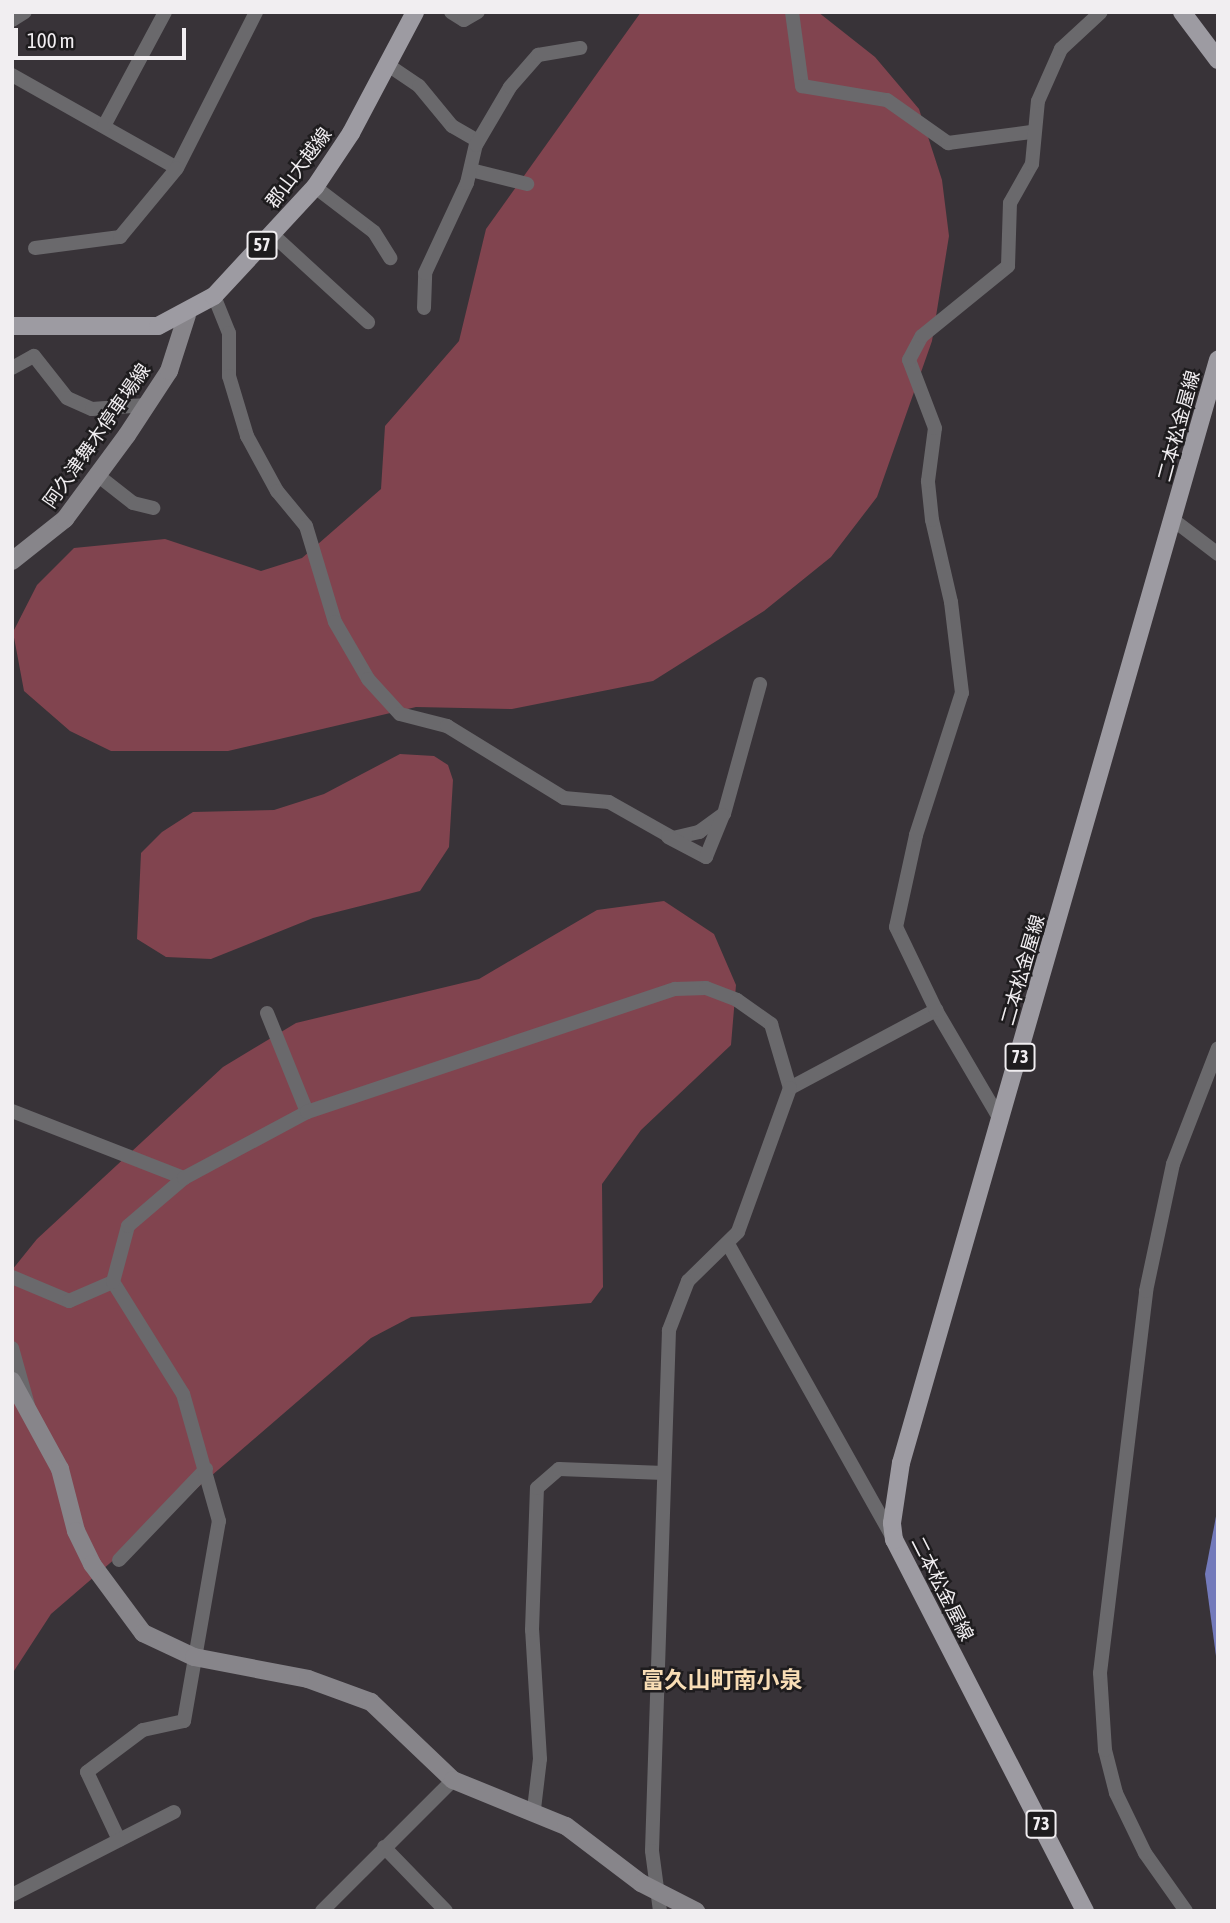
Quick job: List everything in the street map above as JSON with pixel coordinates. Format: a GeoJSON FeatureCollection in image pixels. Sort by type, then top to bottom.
{"type":"FeatureCollection","features":[{"type":"Feature","properties":{"kind":"main road","name":"郡山大越線"},"geometry":{"type":"LineString","coordinates":[[12,326],[128,329],[187,315],[214,296],[315,187],[388,65],[415,12]]}},
{"type":"Feature","properties":{"kind":"main road"},"geometry":{"type":"LineString","coordinates":[[1182,12],[1218,60]]}},
{"type":"Feature","properties":{"kind":"main road","name":"二本松金屋線"},"geometry":{"type":"LineString","coordinates":[[1085,1911],[894,1540],[901,1463],[1176,522],[1218,360]]}},
{"type":"Feature","properties":{"kind":"street"},"geometry":{"type":"LineString","coordinates":[[12,20],[25,12]]}},
{"type":"Feature","properties":{"kind":"street"},"geometry":{"type":"LineString","coordinates":[[104,126],[165,12]]}},
{"type":"Feature","properties":{"kind":"street"},"geometry":{"type":"LineString","coordinates":[[35,248],[120,237],[177,168],[256,12]]}},
{"type":"Feature","properties":{"kind":"street"},"geometry":{"type":"LineString","coordinates":[[451,12],[467,20],[478,12]]}},
{"type":"Feature","properties":{"kind":"street"},"geometry":{"type":"LineString","coordinates":[[792,12],[802,86],[887,100],[948,143],[1031,132]]}},
{"type":"Feature","properties":{"kind":"street"},"geometry":{"type":"LineString","coordinates":[[1001,1121],[936,1010],[896,924],[962,693],[951,602],[932,520],[928,481],[935,428],[909,360],[922,336],[1008,266],[1010,203],[1032,164],[1031,132],[1058,54],[1101,12]]}},
{"type":"Feature","properties":{"kind":"street"},"geometry":{"type":"LineString","coordinates":[[424,308],[425,273],[471,170],[478,141],[530,60],[580,48]]}},
{"type":"Feature","properties":{"kind":"street"},"geometry":{"type":"LineString","coordinates":[[388,65],[419,86],[452,126],[478,141]]}},
{"type":"Feature","properties":{"kind":"street"},"geometry":{"type":"LineString","coordinates":[[12,75],[177,168]]}},
{"type":"Feature","properties":{"kind":"street"},"geometry":{"type":"LineString","coordinates":[[471,170],[527,184]]}},
{"type":"Feature","properties":{"kind":"street"},"geometry":{"type":"LineString","coordinates":[[315,187],[374,232],[390,258]]}},
{"type":"Feature","properties":{"kind":"street"},"geometry":{"type":"LineString","coordinates":[[273,234],[368,322]]}},
{"type":"Feature","properties":{"kind":"street"},"geometry":{"type":"LineString","coordinates":[[214,296],[229,332],[229,376],[247,436],[277,491],[306,526],[335,622],[368,679],[410,720],[447,726],[564,798],[609,802],[706,857],[724,814],[760,684]]}},
{"type":"Feature","properties":{"kind":"street","name":"阿久津舞木停車場線"},"geometry":{"type":"LineString","coordinates":[[12,561],[65,519],[146,405],[179,348],[187,315]]}},
{"type":"Feature","properties":{"kind":"street"},"geometry":{"type":"LineString","coordinates":[[12,368],[34,356],[68,398],[92,409],[146,405]]}},
{"type":"Feature","properties":{"kind":"street"},"geometry":{"type":"LineString","coordinates":[[96,474],[133,503],[153,508]]}},
{"type":"Feature","properties":{"kind":"street"},"geometry":{"type":"LineString","coordinates":[[1176,522],[1218,554]]}},
{"type":"Feature","properties":{"kind":"street"},"geometry":{"type":"LineString","coordinates":[[668,837],[699,832],[724,814]]}},
{"type":"Feature","properties":{"kind":"street"},"geometry":{"type":"LineString","coordinates":[[120,1840],[87,1772],[143,1730],[181,1724],[219,1521],[183,1395],[113,1282],[128,1226],[184,1178],[307,1112],[674,989],[695,988],[723,993],[771,1024],[790,1088],[728,1244],[688,1281],[675,1306],[664,1387],[664,1473],[652,1851],[662,1889],[660,1911]]}},
{"type":"Feature","properties":{"kind":"street"},"geometry":{"type":"LineString","coordinates":[[790,1088],[936,1010]]}},
{"type":"Feature","properties":{"kind":"street"},"geometry":{"type":"LineString","coordinates":[[267,1013],[307,1112]]}},
{"type":"Feature","properties":{"kind":"street"},"geometry":{"type":"LineString","coordinates":[[1184,1910],[1139,1843],[1116,1793],[1105,1750],[1100,1673],[1146,1291],[1173,1164],[1218,1048]]}},
{"type":"Feature","properties":{"kind":"street"},"geometry":{"type":"LineString","coordinates":[[12,1111],[184,1178]]}},
{"type":"Feature","properties":{"kind":"street"},"geometry":{"type":"LineString","coordinates":[[728,1244],[894,1540]]}},
{"type":"Feature","properties":{"kind":"street"},"geometry":{"type":"LineString","coordinates":[[12,1277],[69,1301],[113,1282]]}},
{"type":"Feature","properties":{"kind":"street"},"geometry":{"type":"LineString","coordinates":[[12,1348],[28,1405]]}},
{"type":"Feature","properties":{"kind":"street"},"geometry":{"type":"LineString","coordinates":[[12,1381],[28,1405],[60,1469],[92,1564],[142,1633],[194,1657],[355,1694],[385,1713],[453,1780],[534,1810],[641,1882],[662,1889],[696,1911]]}},
{"type":"Feature","properties":{"kind":"street"},"geometry":{"type":"LineString","coordinates":[[119,1560],[206,1469]]}},
{"type":"Feature","properties":{"kind":"street"},"geometry":{"type":"LineString","coordinates":[[534,1810],[537,1488],[559,1469],[664,1473]]}},
{"type":"Feature","properties":{"kind":"street"},"geometry":{"type":"LineString","coordinates":[[322,1911],[453,1780]]}},
{"type":"Feature","properties":{"kind":"street"},"geometry":{"type":"LineString","coordinates":[[12,1895],[174,1812]]}},
{"type":"Feature","properties":{"kind":"street"},"geometry":{"type":"LineString","coordinates":[[384,1847],[446,1911]]}},
{"type":"Feature","properties":{"kind":"shaded area"},"geometry":{"type":"Polygon","coordinates":[[[641,12],[818,12],[875,57],[919,109],[942,180],[949,236],[932,341],[877,497],[831,557],[764,611],[653,681],[512,709],[416,707],[228,751],[111,751],[70,731],[24,691],[13,632],[37,585],[74,548],[165,539],[261,571],[302,558],[381,489],[385,426],[459,341],[486,229],[641,12]]]}},
{"type":"Feature","properties":{"kind":"shaded area"},"geometry":{"type":"Polygon","coordinates":[[[400,754],[434,756],[448,765],[453,780],[449,847],[420,891],[313,918],[211,959],[166,957],[137,939],[141,853],[162,832],[193,812],[274,810],[324,794],[400,754]]]}},
{"type":"Feature","properties":{"kind":"shaded area"},"geometry":{"type":"Polygon","coordinates":[[[664,901],[714,934],[736,985],[731,1045],[641,1130],[602,1184],[603,1287],[591,1303],[411,1317],[371,1338],[51,1614],[12,1674],[12,1270],[37,1239],[223,1067],[296,1023],[479,979],[597,910],[664,901]]]}},
{"type":"Feature","properties":{"kind":"water"},"geometry":{"type":"Polygon","coordinates":[[[1218,1506],[1218,1671],[1205,1574],[1218,1506]]]}},
{"type":"Feature","properties":{"kind":"district","name":"富久山町南小泉"},"geometry":{"type":"Point","coordinates":[722,1680]}}]}
